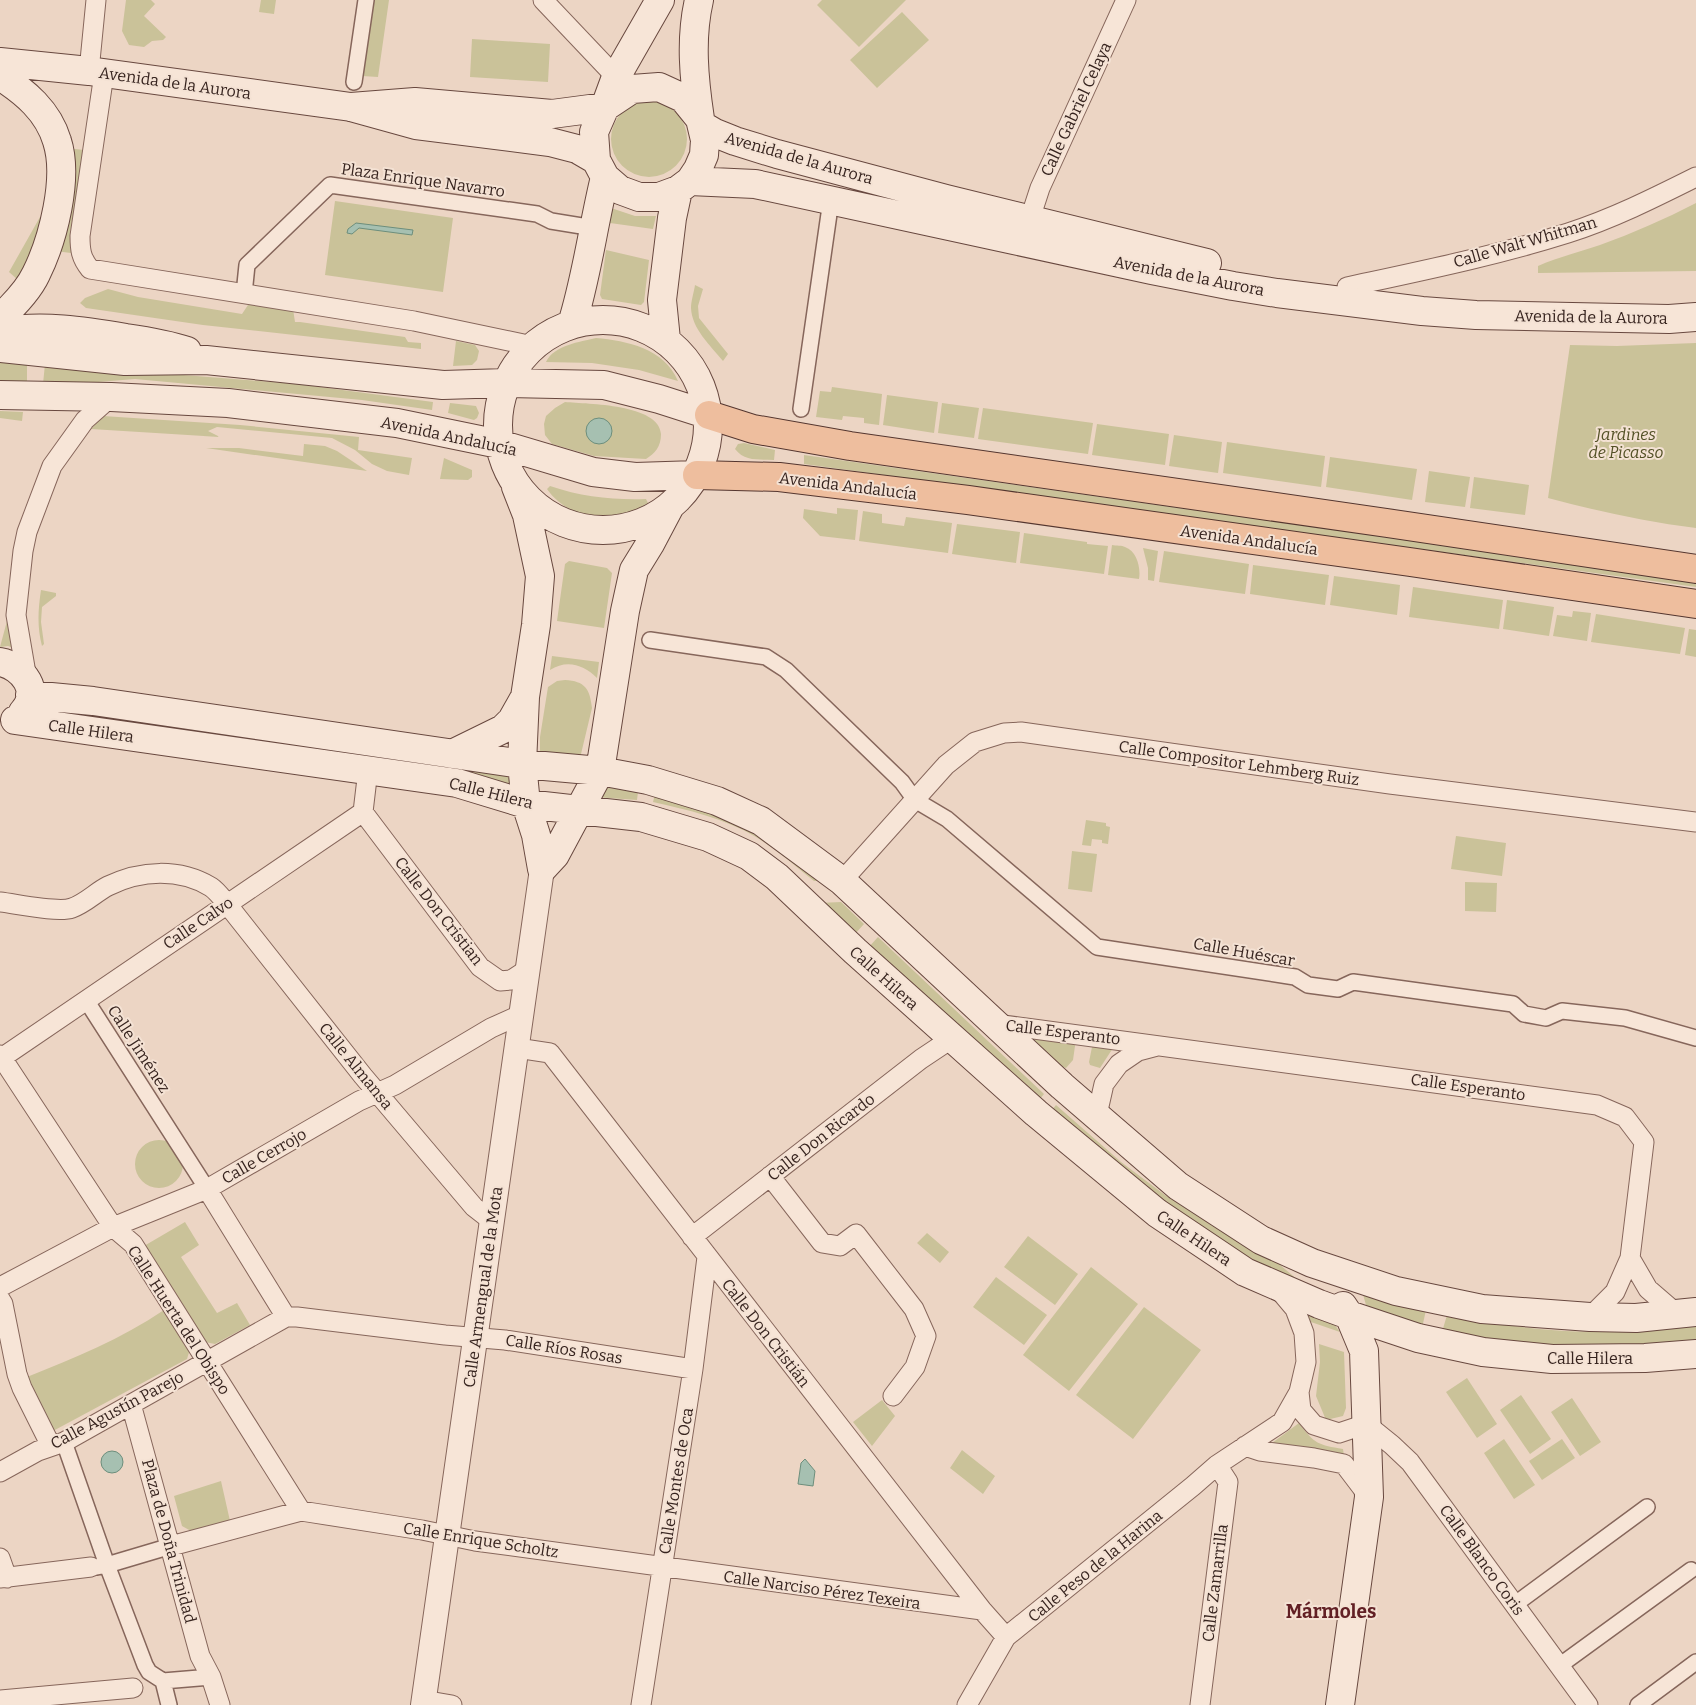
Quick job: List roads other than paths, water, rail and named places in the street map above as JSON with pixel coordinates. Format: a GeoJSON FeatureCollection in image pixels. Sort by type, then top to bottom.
{"type":"FeatureCollection","features":[{"type":"Feature","properties":{"kind":"main road"},"geometry":{"type":"LineString","coordinates":[[572,324],[582,292],[594,228],[600,169],[594,132],[605,106],[624,83],[660,0]]}},
{"type":"Feature","properties":{"kind":"main road"},"geometry":{"type":"LineString","coordinates":[[514,481],[533,504],[558,520],[586,529],[615,530],[643,523],[669,508],[685,493],[697,475],[708,446],[710,415],[696,373],[666,340],[662,300],[672,218],[684,185],[698,169],[704,155],[705,140],[701,122],[693,43],[699,0]]}},
{"type":"Feature","properties":{"kind":"main road","name":"Avenida de la Aurora"},"geometry":{"type":"LineString","coordinates":[[0,62],[552,114],[605,106]]}},
{"type":"Feature","properties":{"kind":"main road"},"geometry":{"type":"LineString","coordinates":[[0,76],[27,95],[40,110],[57,140],[61,157],[58,196],[45,254],[36,276],[23,294],[0,318]]}},
{"type":"Feature","properties":{"kind":"main road"},"geometry":{"type":"LineString","coordinates":[[624,83],[659,87],[683,98],[701,122]]}},
{"type":"Feature","properties":{"kind":"main road","name":"Avenida de la Aurora"},"geometry":{"type":"LineString","coordinates":[[352,95],[416,125],[550,142],[577,149],[600,169]]}},
{"type":"Feature","properties":{"kind":"main road","name":"Avenida de la Aurora"},"geometry":{"type":"LineString","coordinates":[[701,122],[715,134],[735,142],[1026,231],[1233,286],[1422,311],[1669,319],[1696,317]]}},
{"type":"Feature","properties":{"kind":"main road"},"geometry":{"type":"LineString","coordinates":[[600,169],[620,190],[639,197],[659,197],[684,185]]}},
{"type":"Feature","properties":{"kind":"main road","name":"Avenida de la Aurora"},"geometry":{"type":"LineString","coordinates":[[684,185],[755,184],[831,200],[1026,231],[1234,270],[1347,287],[1477,298],[1670,301],[1696,299]]}},
{"type":"Feature","properties":{"kind":"main road","name":"Calle Armengual de la Mota"},"geometry":{"type":"LineString","coordinates":[[542,869],[536,835],[526,804],[522,764],[526,696],[536,625],[540,576],[527,515],[500,444],[498,413],[506,383],[518,363],[533,346],[551,333],[572,324],[621,320],[666,340]]}},
{"type":"Feature","properties":{"kind":"main road"},"geometry":{"type":"LineString","coordinates":[[0,332],[40,328],[109,335],[175,347],[206,360]]}},
{"type":"Feature","properties":{"kind":"main road"},"geometry":{"type":"LineString","coordinates":[[0,348],[125,361],[206,360],[443,385],[506,383],[604,385],[659,399],[753,429],[850,446],[1691,567]]}},
{"type":"Feature","properties":{"kind":"main road","name":"Avenida Andalucía"},"geometry":{"type":"LineString","coordinates":[[0,395],[112,397],[228,403],[397,423],[500,444],[593,472],[634,478],[697,475],[779,477],[968,500],[1696,604]]}},
{"type":"Feature","properties":{"kind":"main road"},"geometry":{"type":"LineString","coordinates":[[542,869],[555,856],[600,771],[625,611],[634,570],[669,508]]}},
{"type":"Feature","properties":{"kind":"main road"},"geometry":{"type":"LineString","coordinates":[[0,662],[10,664],[20,670],[29,687],[26,709],[8,722]]}},
{"type":"Feature","properties":{"kind":"main road","name":"Calle Hilera"},"geometry":{"type":"LineString","coordinates":[[29,687],[93,701],[452,754],[522,764],[600,771],[648,780],[718,801],[761,821],[842,881],[1062,1086],[1178,1186],[1261,1240],[1312,1263],[1396,1291],[1482,1309],[1590,1317],[1636,1318],[1687,1313]]}},
{"type":"Feature","properties":{"kind":"main road","name":"Calle Armengual de la Mota"},"geometry":{"type":"LineString","coordinates":[[452,754],[503,729],[512,720],[526,696]]}},
{"type":"Feature","properties":{"kind":"main road","name":"Calle Hilera"},"geometry":{"type":"LineString","coordinates":[[8,722],[457,783],[526,804],[580,809],[641,818],[708,837],[749,856],[777,877],[952,1039],[1036,1113],[1158,1213],[1245,1272],[1349,1315],[1418,1338],[1483,1352],[1552,1359],[1645,1358],[1696,1354]]}},
{"type":"Feature","properties":{"kind":"main road"},"geometry":{"type":"LineString","coordinates":[[777,877],[810,892],[830,890],[842,881]]}},
{"type":"Feature","properties":{"kind":"main road"},"geometry":{"type":"LineString","coordinates":[[1312,1263],[1349,1315],[1364,1351],[1369,1497],[1340,1705]]}},
{"type":"Feature","properties":{"kind":"main road"},"geometry":{"type":"LineString","coordinates":[[1364,1351],[1377,1343],[1394,1338],[1418,1338]]}},
{"type":"Feature","properties":{"kind":"street"},"geometry":{"type":"LineString","coordinates":[[96,0],[97,72],[80,236],[80,253],[83,261],[90,269],[414,321],[533,346]]}},
{"type":"Feature","properties":{"kind":"street"},"geometry":{"type":"LineString","coordinates":[[352,95],[366,0]]}},
{"type":"Feature","properties":{"kind":"street"},"geometry":{"type":"LineString","coordinates":[[543,0],[624,83]]}},
{"type":"Feature","properties":{"kind":"street","name":"Calle Gabriel Celaya"},"geometry":{"type":"LineString","coordinates":[[1026,231],[1040,188],[1123,1]]}},
{"type":"Feature","properties":{"kind":"street","name":"Calle Walt Whitman"},"geometry":{"type":"LineString","coordinates":[[1347,287],[1458,263],[1568,233],[1634,208],[1696,177]]}},
{"type":"Feature","properties":{"kind":"street","name":"Plaza Enrique Navarro"},"geometry":{"type":"LineString","coordinates":[[244,294],[247,265],[330,184],[537,214],[551,221],[594,228]]}},
{"type":"Feature","properties":{"kind":"street"},"geometry":{"type":"LineString","coordinates":[[801,409],[831,200]]}},
{"type":"Feature","properties":{"kind":"street"},"geometry":{"type":"LineString","coordinates":[[29,687],[16,615],[23,550],[27,532],[52,466],[85,420],[112,397]]}},
{"type":"Feature","properties":{"kind":"street"},"geometry":{"type":"LineString","coordinates":[[650,640],[766,657],[786,670],[902,782],[915,800]]}},
{"type":"Feature","properties":{"kind":"street","name":"Calle Compositor Lehmberg Ruiz"},"geometry":{"type":"LineString","coordinates":[[842,881],[946,765],[975,742],[1004,733],[1021,732],[1390,784],[1696,822]]}},
{"type":"Feature","properties":{"kind":"street"},"geometry":{"type":"LineString","coordinates":[[363,812],[368,770]]}},
{"type":"Feature","properties":{"kind":"street","name":"Calle Huéscar"},"geometry":{"type":"LineString","coordinates":[[915,800],[947,819],[1097,946],[1295,977],[1308,985],[1338,989],[1353,982],[1513,1004],[1524,1014],[1546,1018],[1562,1011],[1625,1018],[1696,1038]]}},
{"type":"Feature","properties":{"kind":"street","name":"Calle Calvo"},"geometry":{"type":"LineString","coordinates":[[1,1057],[363,812]]}},
{"type":"Feature","properties":{"kind":"street","name":"Calle Don Cristian"},"geometry":{"type":"LineString","coordinates":[[363,812],[480,967],[500,981],[511,980],[528,969]]}},
{"type":"Feature","properties":{"kind":"street","name":"Calle Armengual de la Mota"},"geometry":{"type":"LineString","coordinates":[[423,1703],[542,869]]}},
{"type":"Feature","properties":{"kind":"street","name":"Calle Almansa"},"geometry":{"type":"LineString","coordinates":[[0,902],[48,909],[71,909],[106,887],[128,877],[153,872],[188,876],[212,888],[227,904],[377,1092],[474,1207],[492,1221]]}},
{"type":"Feature","properties":{"kind":"street","name":"Calle Jiménez"},"geometry":{"type":"LineString","coordinates":[[86,1000],[207,1189]]}},
{"type":"Feature","properties":{"kind":"street","name":"Calle Cerrojo"},"geometry":{"type":"LineString","coordinates":[[0,1287],[113,1227],[207,1189],[359,1101],[394,1085],[491,1028],[522,1014]]}},
{"type":"Feature","properties":{"kind":"street","name":"Calle Esperanto"},"geometry":{"type":"LineString","coordinates":[[996,1024],[1597,1105],[1625,1117],[1644,1142],[1630,1258],[1615,1292],[1590,1317]]}},
{"type":"Feature","properties":{"kind":"street","name":"Calle Don Ricardo"},"geometry":{"type":"LineString","coordinates":[[692,1237],[921,1059],[952,1039]]}},
{"type":"Feature","properties":{"kind":"street","name":"Calle Esperanto"},"geometry":{"type":"LineString","coordinates":[[1097,1115],[1104,1084],[1119,1064],[1138,1051],[1161,1045]]}},
{"type":"Feature","properties":{"kind":"street","name":"Calle Don Cristián"},"geometry":{"type":"LineString","coordinates":[[517,1048],[550,1053],[982,1610],[1006,1637]]}},
{"type":"Feature","properties":{"kind":"street","name":"Calle Huerta del Obispo"},"geometry":{"type":"LineString","coordinates":[[1,1057],[113,1227],[133,1244],[300,1511]]}},
{"type":"Feature","properties":{"kind":"street"},"geometry":{"type":"LineString","coordinates":[[770,1176],[822,1243],[840,1246],[856,1234],[914,1309],[926,1336],[915,1367],[892,1396]]}},
{"type":"Feature","properties":{"kind":"street"},"geometry":{"type":"LineString","coordinates":[[207,1189],[286,1318]]}},
{"type":"Feature","properties":{"kind":"street","name":"Calle Montes de Oca"},"geometry":{"type":"LineString","coordinates":[[641,1705],[693,1369],[707,1257]]}},
{"type":"Feature","properties":{"kind":"street"},"geometry":{"type":"LineString","coordinates":[[1630,1258],[1648,1289],[1687,1313]]}},
{"type":"Feature","properties":{"kind":"street","name":"Calle Peso de la Harina"},"geometry":{"type":"LineString","coordinates":[[967,1705],[1006,1637],[1217,1465],[1282,1422],[1299,1392],[1306,1362],[1304,1333],[1295,1309],[1275,1285]]}},
{"type":"Feature","properties":{"kind":"street"},"geometry":{"type":"LineString","coordinates":[[0,1299],[3,1304],[17,1374],[22,1388],[48,1440],[60,1443],[99,1566],[145,1665],[166,1693],[211,1677]]}},
{"type":"Feature","properties":{"kind":"street","name":"Calle Ríos Rosas"},"geometry":{"type":"LineString","coordinates":[[286,1318],[298,1317],[505,1340],[693,1369]]}},
{"type":"Feature","properties":{"kind":"street","name":"Calle Agustín Parejo"},"geometry":{"type":"LineString","coordinates":[[0,1472],[38,1451],[60,1443],[286,1318]]}},
{"type":"Feature","properties":{"kind":"street"},"geometry":{"type":"LineString","coordinates":[[1299,1392],[1301,1410],[1314,1425],[1339,1433],[1366,1424]]}},
{"type":"Feature","properties":{"kind":"street","name":"Plaza de Doña Trinidad"},"geometry":{"type":"LineString","coordinates":[[130,1404],[200,1656],[211,1677],[220,1705]]}},
{"type":"Feature","properties":{"kind":"street","name":"Calle Blanco Coris"},"geometry":{"type":"LineString","coordinates":[[1366,1424],[1410,1462],[1588,1705]]}},
{"type":"Feature","properties":{"kind":"street"},"geometry":{"type":"LineString","coordinates":[[1245,1446],[1260,1451],[1344,1464],[1369,1497]]}},
{"type":"Feature","properties":{"kind":"street","name":"Calle Zamarrilla"},"geometry":{"type":"LineString","coordinates":[[1200,1705],[1228,1482],[1217,1465]]}},
{"type":"Feature","properties":{"kind":"street"},"geometry":{"type":"LineString","coordinates":[[1514,1605],[1647,1506]]}},
{"type":"Feature","properties":{"kind":"street"},"geometry":{"type":"LineString","coordinates":[[0,1558],[3,1578],[99,1566],[300,1511]]}},
{"type":"Feature","properties":{"kind":"street","name":"Calle Enrique Scholtz"},"geometry":{"type":"LineString","coordinates":[[300,1511],[447,1534],[475,1541],[662,1568]]}},
{"type":"Feature","properties":{"kind":"street","name":"Calle Narciso Pérez Texeira"},"geometry":{"type":"LineString","coordinates":[[662,1568],[982,1610]]}},
{"type":"Feature","properties":{"kind":"street"},"geometry":{"type":"LineString","coordinates":[[1559,1666],[1691,1570]]}},
{"type":"Feature","properties":{"kind":"street"},"geometry":{"type":"LineString","coordinates":[[1638,1705],[1696,1662]]}},
{"type":"Feature","properties":{"kind":"street"},"geometry":{"type":"LineString","coordinates":[[0,1700],[133,1688],[149,1672]]}},
{"type":"Feature","properties":{"kind":"street"},"geometry":{"type":"LineString","coordinates":[[423,1703],[452,1705]]}},
{"type":"Feature","properties":{"kind":"district","name":"Mármoles"},"geometry":{"type":"Point","coordinates":[1331,1611]}},
{"type":"Feature","properties":{"kind":"park label","name":"Jardines de Picasso"},"geometry":{"type":"Point","coordinates":[1626,443]}}]}
